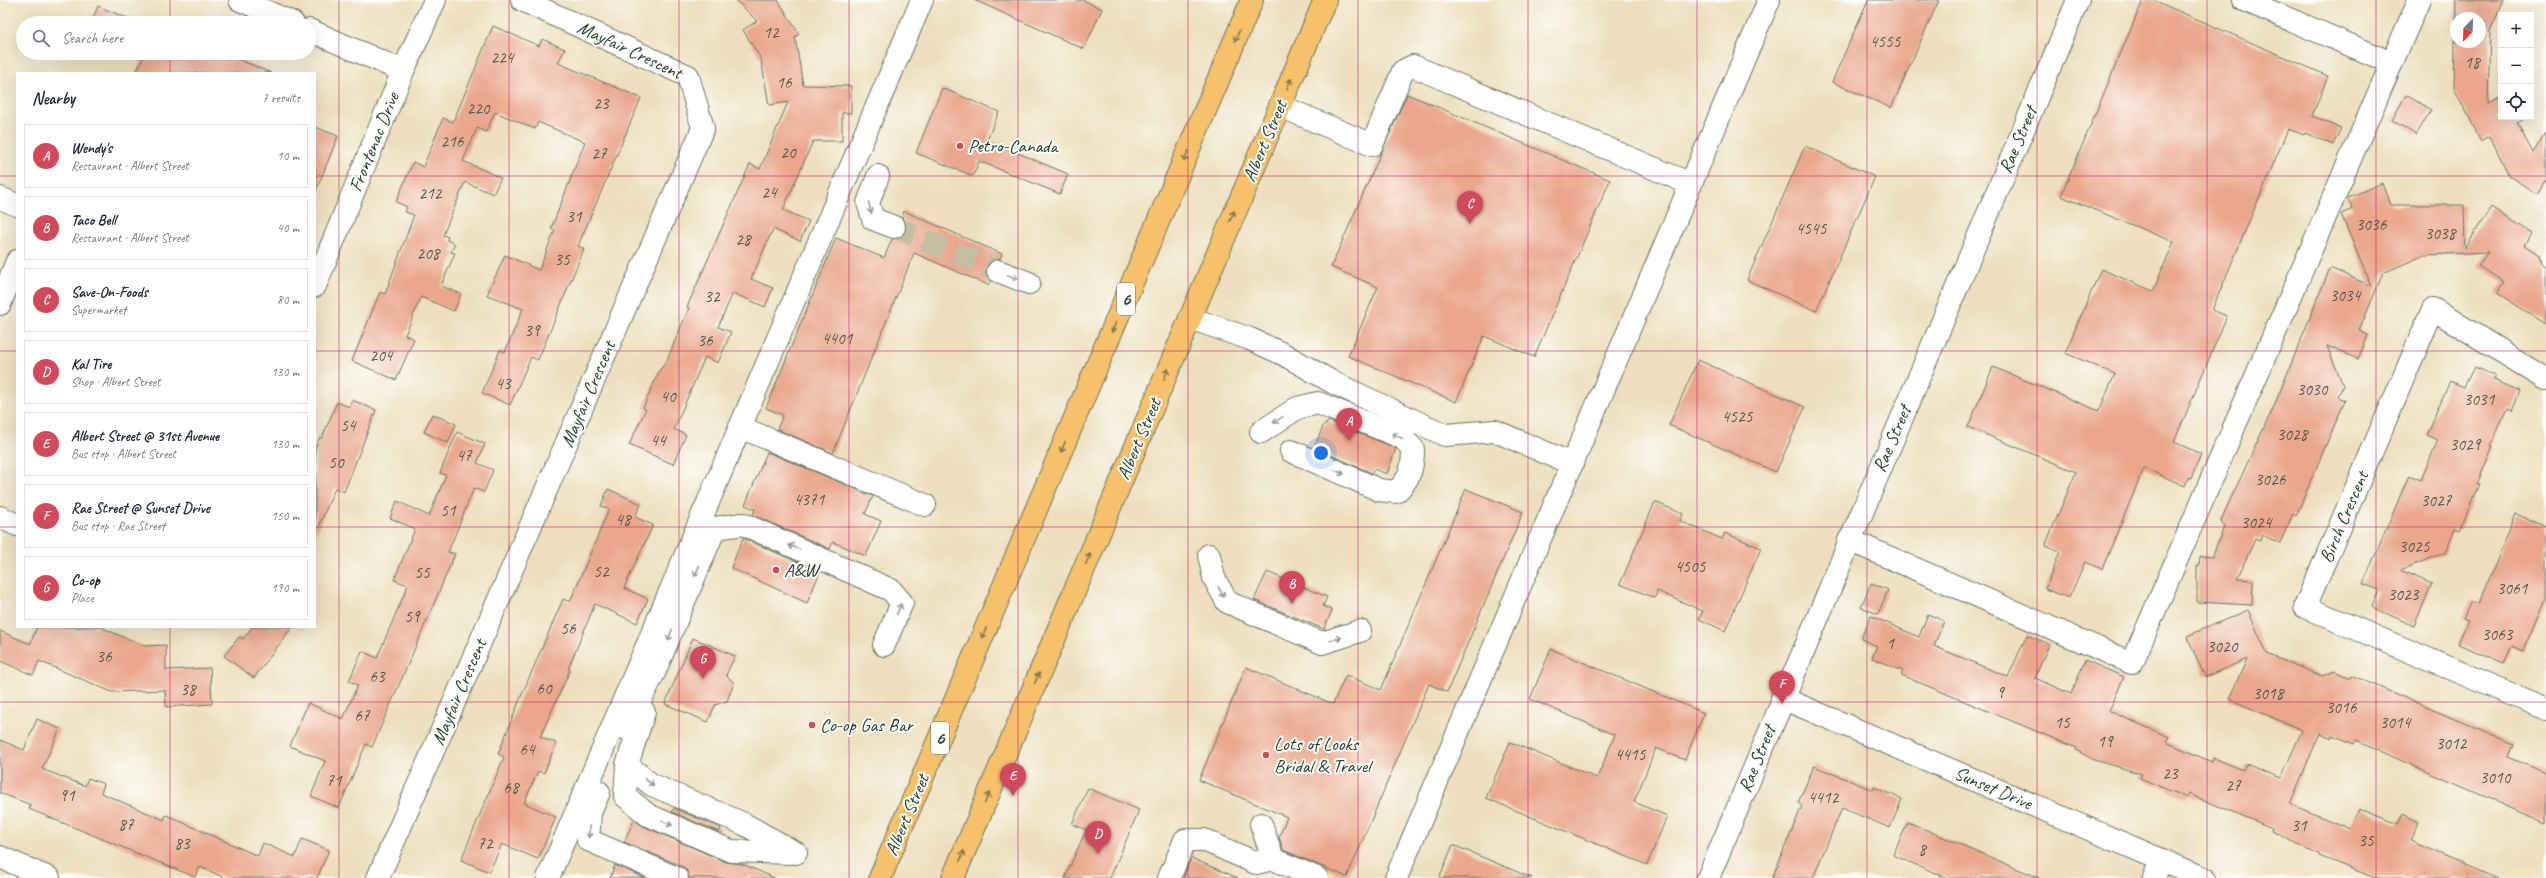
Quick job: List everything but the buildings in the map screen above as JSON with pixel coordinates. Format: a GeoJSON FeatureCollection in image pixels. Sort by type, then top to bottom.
{"type":"FeatureCollection","features":[{"type":"Feature","properties":{"kind":"main road","name":"Albert Street"},"geometry":{"type":"LineString","coordinates":[[880,878],[1252,0]]}},
{"type":"Feature","properties":{"kind":"main road","name":"Albert Street"},"geometry":{"type":"LineString","coordinates":[[953,878],[1325,0]]}},
{"type":"Feature","properties":{"kind":"street"},"geometry":{"type":"LineString","coordinates":[[240,0],[277,16]]}},
{"type":"Feature","properties":{"kind":"street","name":"Frontenac Drive"},"geometry":{"type":"LineString","coordinates":[[316,284],[403,71],[435,0]]}},
{"type":"Feature","properties":{"kind":"street","name":"Mayfair Crescent"},"geometry":{"type":"LineString","coordinates":[[378,878],[703,128],[688,76],[522,0]]}},
{"type":"Feature","properties":{"kind":"street"},"geometry":{"type":"LineString","coordinates":[[548,878],[922,0]]}},
{"type":"Feature","properties":{"kind":"street"},"geometry":{"type":"LineString","coordinates":[[1396,878],[1769,0]]}},
{"type":"Feature","properties":{"kind":"street","name":"Rae Street"},"geometry":{"type":"LineString","coordinates":[[1708,878],[1782,698],[2078,0]]}},
{"type":"Feature","properties":{"kind":"street"},"geometry":{"type":"LineString","coordinates":[[2244,0],[2392,63]]}},
{"type":"Feature","properties":{"kind":"street"},"geometry":{"type":"LineString","coordinates":[[1849,540],[2132,663],[2419,0]]}},
{"type":"Feature","properties":{"kind":"street"},"geometry":{"type":"LineString","coordinates":[[316,33],[403,71]]}},
{"type":"Feature","properties":{"kind":"street"},"geometry":{"type":"LineString","coordinates":[[1280,106],[1372,145],[1403,71],[1413,66],[1691,184]]}},
{"type":"Feature","properties":{"kind":"street"},"geometry":{"type":"LineString","coordinates":[[878,176],[868,203],[873,219],[894,227]]}},
{"type":"Feature","properties":{"kind":"street"},"geometry":{"type":"LineString","coordinates":[[0,198],[16,205]]}},
{"type":"Feature","properties":{"kind":"street"},"geometry":{"type":"LineString","coordinates":[[0,304],[16,264]]}},
{"type":"Feature","properties":{"kind":"street"},"geometry":{"type":"LineString","coordinates":[[998,271],[1029,283]]}},
{"type":"Feature","properties":{"kind":"street","name":"Birch Crescent"},"geometry":{"type":"LineString","coordinates":[[2546,379],[2433,309],[2305,607],[2546,709]]}},
{"type":"Feature","properties":{"kind":"street"},"geometry":{"type":"LineString","coordinates":[[1190,318],[1250,339],[1283,354],[1334,383],[1445,435],[1495,431],[1572,464]]}},
{"type":"Feature","properties":{"kind":"street"},"geometry":{"type":"LineString","coordinates":[[1261,432],[1297,408],[1318,403],[1403,438],[1413,449],[1413,467],[1405,483],[1396,492],[1379,490],[1291,451]]}},
{"type":"Feature","properties":{"kind":"street"},"geometry":{"type":"LineString","coordinates":[[740,426],[925,505]]}},
{"type":"Feature","properties":{"kind":"street"},"geometry":{"type":"LineString","coordinates":[[0,518],[16,525]]}},
{"type":"Feature","properties":{"kind":"street"},"geometry":{"type":"LineString","coordinates":[[677,878],[588,840],[590,813],[617,746],[654,673],[716,528],[743,524],[891,590],[902,603],[884,644]]}},
{"type":"Feature","properties":{"kind":"street"},"geometry":{"type":"LineString","coordinates":[[1209,555],[1214,578],[1227,602],[1322,643],[1360,631]]}},
{"type":"Feature","properties":{"kind":"street"},"geometry":{"type":"LineString","coordinates":[[628,765],[652,785],[744,824],[796,853],[731,851],[648,815],[625,796],[628,765],[654,673]]}},
{"type":"Feature","properties":{"kind":"street","name":"Sunset Drive"},"geometry":{"type":"LineString","coordinates":[[1782,698],[2158,869],[2204,878]]}},
{"type":"Feature","properties":{"kind":"street"},"geometry":{"type":"LineString","coordinates":[[1261,824],[1273,859]]}},
{"type":"Feature","properties":{"kind":"street"},"geometry":{"type":"LineString","coordinates":[[1169,878],[1185,840],[1204,840],[1256,863],[1273,859],[1318,878]]}},
{"type":"Feature","properties":{"kind":"street"},"geometry":{"type":"LineString","coordinates":[[0,857],[50,878]]}},
{"type":"Feature","properties":{"kind":"tunnel"},"geometry":{"type":"LineString","coordinates":[[894,227],[998,271]]}},
{"type":"Feature","properties":{"kind":"place","name":"Petro-Canada"},"geometry":{"type":"Point","coordinates":[960,146]}},
{"type":"Feature","properties":{"kind":"place","name":"Save-On-Foods"},"geometry":{"type":"Point","coordinates":[1470,224]}},
{"type":"Feature","properties":{"kind":"place","name":"Wendy's"},"geometry":{"type":"Point","coordinates":[1349,441]}},
{"type":"Feature","properties":{"kind":"place","name":"A&W"},"geometry":{"type":"Point","coordinates":[776,570]}},
{"type":"Feature","properties":{"kind":"place","name":"Taco Bell"},"geometry":{"type":"Point","coordinates":[1292,604]}},
{"type":"Feature","properties":{"kind":"place","name":"Co-op"},"geometry":{"type":"Point","coordinates":[703,679]}},
{"type":"Feature","properties":{"kind":"place","name":"Rae Street @ Sunset Drive"},"geometry":{"type":"Point","coordinates":[1782,704]}},
{"type":"Feature","properties":{"kind":"place","name":"Co-op Gas Bar"},"geometry":{"type":"Point","coordinates":[812,725]}},
{"type":"Feature","properties":{"kind":"place","name":"Lots of Looks Bridal & Travel"},"geometry":{"type":"Point","coordinates":[1266,755]}},
{"type":"Feature","properties":{"kind":"place","name":"Albert Street @ 31st Avenue"},"geometry":{"type":"Point","coordinates":[1013,796]}},
{"type":"Feature","properties":{"kind":"place","name":"Kal Tire"},"geometry":{"type":"Point","coordinates":[1098,854]}}]}
